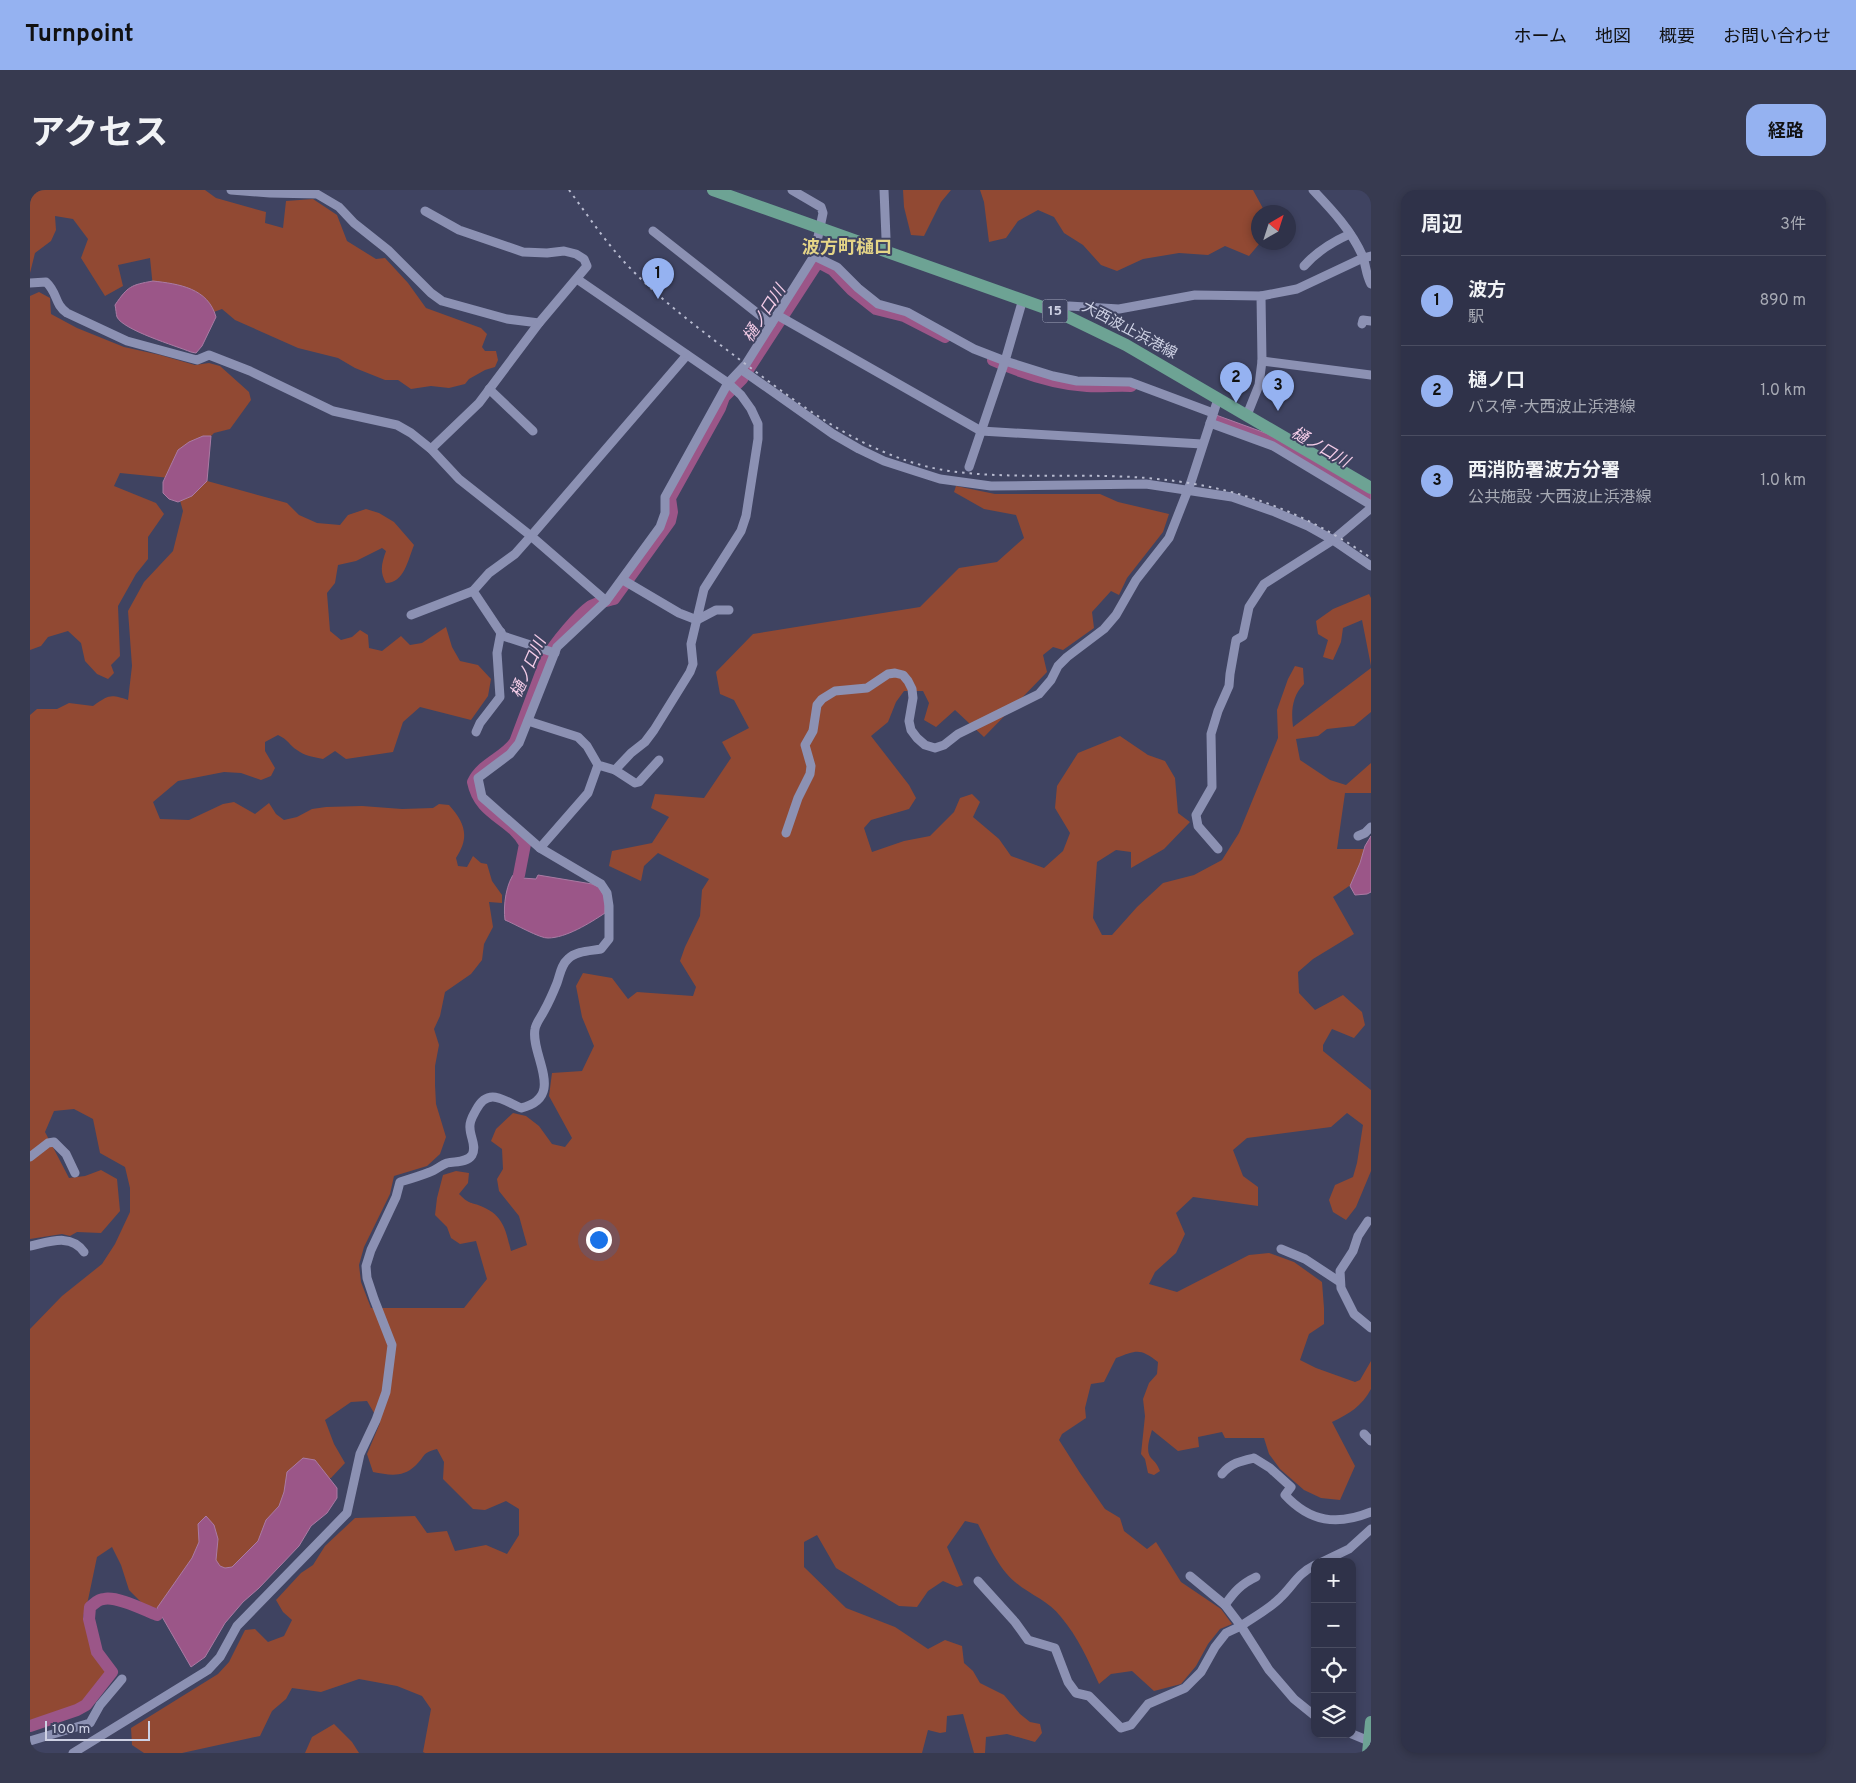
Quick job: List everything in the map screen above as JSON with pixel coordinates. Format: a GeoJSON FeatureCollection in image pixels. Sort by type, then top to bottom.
{"type":"FeatureCollection","features":[{"type":"Feature","properties":{"kind":"main road","name":"大西波止浜港線"},"geometry":{"type":"LineString","coordinates":[[713,190],[1062,314],[1126,345],[1371,488]]}},
{"type":"Feature","properties":{"kind":"main road"},"geometry":{"type":"LineString","coordinates":[[1369,1747],[1371,1722]]}},
{"type":"Feature","properties":{"kind":"street"},"geometry":{"type":"LineString","coordinates":[[231,190],[270,194],[317,194],[339,207],[354,223],[388,250],[430,293],[442,301],[507,319],[539,323]]}},
{"type":"Feature","properties":{"kind":"street"},"geometry":{"type":"LineString","coordinates":[[73,1753],[208,1670],[220,1657],[237,1626],[347,1513],[360,1454],[376,1420],[386,1392],[392,1345],[370,1285],[366,1266],[371,1250],[396,1197],[400,1182],[432,1172],[445,1164],[464,1161],[469,1158],[473,1153],[474,1146],[469,1129],[470,1121],[483,1098],[494,1096],[521,1108],[535,1102],[542,1096],[545,1079],[536,1036],[537,1024],[554,990],[563,964],[568,959],[584,952],[601,949],[609,939],[610,906],[607,893],[601,884],[540,848],[486,801],[482,797],[478,786],[478,778],[510,754],[519,744],[557,648],[606,601],[660,527],[665,513],[665,498],[728,382],[742,370],[814,256],[823,213],[821,206],[792,190]]}},
{"type":"Feature","properties":{"kind":"street"},"geometry":{"type":"LineString","coordinates":[[884,190],[884,250]]}},
{"type":"Feature","properties":{"kind":"street"},"geometry":{"type":"LineString","coordinates":[[1313,190],[1344,225],[1367,257],[1368,278],[1371,284]]}},
{"type":"Feature","properties":{"kind":"street"},"geometry":{"type":"LineString","coordinates":[[425,211],[459,230],[523,252],[547,254],[564,251],[576,254],[584,258],[587,266],[539,323],[479,403],[431,449]]}},
{"type":"Feature","properties":{"kind":"street"},"geometry":{"type":"LineString","coordinates":[[653,231],[771,324]]}},
{"type":"Feature","properties":{"kind":"street"},"geometry":{"type":"LineString","coordinates":[[1304,266],[1311,258],[1332,242],[1350,234]]}},
{"type":"Feature","properties":{"kind":"street"},"geometry":{"type":"LineString","coordinates":[[814,256],[837,267],[858,288],[878,304],[907,312],[974,348],[1005,361],[1053,376],[1078,381],[1130,382],[1213,413]]}},
{"type":"Feature","properties":{"kind":"street"},"geometry":{"type":"LineString","coordinates":[[1062,314],[1065,308],[1069,306],[1119,309],[1195,295],[1261,296],[1297,289],[1367,257]]}},
{"type":"Feature","properties":{"kind":"street"},"geometry":{"type":"LineString","coordinates":[[577,279],[728,382],[741,395],[751,409],[758,424],[758,439],[746,516],[741,531],[704,589],[692,644],[693,664],[690,672],[645,742],[631,753],[615,770]]}},
{"type":"Feature","properties":{"kind":"street"},"geometry":{"type":"LineString","coordinates":[[30,283],[46,282],[53,288],[59,308],[67,314],[127,341],[197,360],[209,356],[250,370],[333,412],[397,425],[411,433],[431,449],[459,479],[531,536],[606,601]]}},
{"type":"Feature","properties":{"kind":"street"},"geometry":{"type":"LineString","coordinates":[[1247,415],[1260,385],[1262,361],[1261,296]]}},
{"type":"Feature","properties":{"kind":"street"},"geometry":{"type":"LineString","coordinates":[[969,467],[1005,361],[1023,299]]}},
{"type":"Feature","properties":{"kind":"street"},"geometry":{"type":"LineString","coordinates":[[777,315],[981,431],[1202,444]]}},
{"type":"Feature","properties":{"kind":"street"},"geometry":{"type":"LineString","coordinates":[[1362,324],[1363,320],[1371,321]]}},
{"type":"Feature","properties":{"kind":"street"},"geometry":{"type":"LineString","coordinates":[[411,615],[473,591],[490,573],[515,554],[687,355]]}},
{"type":"Feature","properties":{"kind":"street"},"geometry":{"type":"LineString","coordinates":[[1262,361],[1371,376]]}},
{"type":"Feature","properties":{"kind":"street"},"geometry":{"type":"LineString","coordinates":[[742,370],[833,434],[859,449],[884,461],[940,479],[991,486],[1146,484],[1232,497],[1275,512],[1333,540],[1371,566]]}},
{"type":"Feature","properties":{"kind":"street"},"geometry":{"type":"LineString","coordinates":[[489,389],[533,432]]}},
{"type":"Feature","properties":{"kind":"street"},"geometry":{"type":"LineString","coordinates":[[786,833],[798,798],[810,774],[811,766],[805,745],[812,731],[817,705],[822,699],[835,691],[867,688],[888,674],[903,675],[912,689],[913,698],[909,721],[911,730],[925,745],[935,748],[944,745],[958,734],[1038,694],[1051,680],[1058,666],[1068,656],[1104,629],[1116,615],[1136,580],[1169,538],[1218,399]]}},
{"type":"Feature","properties":{"kind":"street"},"geometry":{"type":"LineString","coordinates":[[1210,423],[1273,446],[1371,506],[1333,540],[1264,584],[1249,606],[1243,636],[1236,640],[1229,686],[1211,734],[1212,787],[1196,815],[1198,826],[1218,850]]}},
{"type":"Feature","properties":{"kind":"street"},"geometry":{"type":"LineString","coordinates":[[623,580],[679,613],[697,620],[716,610],[729,610]]}},
{"type":"Feature","properties":{"kind":"street"},"geometry":{"type":"LineString","coordinates":[[473,591],[503,636],[555,653]]}},
{"type":"Feature","properties":{"kind":"street"},"geometry":{"type":"LineString","coordinates":[[476,732],[480,723],[500,697],[498,653],[501,632]]}},
{"type":"Feature","properties":{"kind":"street"},"geometry":{"type":"LineString","coordinates":[[528,721],[578,737],[587,746],[598,765],[615,770],[635,783],[640,782],[659,760]]}},
{"type":"Feature","properties":{"kind":"street"},"geometry":{"type":"LineString","coordinates":[[540,848],[588,793],[598,765]]}},
{"type":"Feature","properties":{"kind":"street"},"geometry":{"type":"LineString","coordinates":[[1358,836],[1365,833],[1371,827]]}},
{"type":"Feature","properties":{"kind":"street"},"geometry":{"type":"LineString","coordinates":[[30,1157],[41,1148],[54,1142],[66,1154],[75,1173]]}},
{"type":"Feature","properties":{"kind":"street"},"geometry":{"type":"LineString","coordinates":[[1368,1221],[1358,1236],[1353,1251],[1340,1271],[1340,1282],[1354,1314],[1371,1328]]}},
{"type":"Feature","properties":{"kind":"street"},"geometry":{"type":"LineString","coordinates":[[30,1246],[59,1240],[71,1240],[80,1246],[84,1252]]}},
{"type":"Feature","properties":{"kind":"street"},"geometry":{"type":"LineString","coordinates":[[1281,1249],[1305,1259],[1340,1282]]}},
{"type":"Feature","properties":{"kind":"street"},"geometry":{"type":"LineString","coordinates":[[1364,1434],[1371,1441]]}},
{"type":"Feature","properties":{"kind":"street"},"geometry":{"type":"LineString","coordinates":[[1222,1474],[1228,1466],[1254,1458],[1270,1468],[1291,1487],[1285,1495],[1308,1514],[1320,1519],[1338,1520],[1358,1518],[1371,1512]]}},
{"type":"Feature","properties":{"kind":"street"},"geometry":{"type":"LineString","coordinates":[[1330,1558],[1349,1549],[1371,1529]]}},
{"type":"Feature","properties":{"kind":"street"},"geometry":{"type":"LineString","coordinates":[[978,1581],[1015,1622],[1028,1640],[1055,1648],[1068,1682],[1076,1693],[1089,1696],[1121,1728],[1131,1725],[1148,1704],[1185,1688],[1201,1672],[1214,1647],[1226,1633],[1241,1626],[1281,1597],[1292,1582],[1311,1568]]}},
{"type":"Feature","properties":{"kind":"street"},"geometry":{"type":"LineString","coordinates":[[1190,1576],[1225,1605],[1270,1670],[1294,1699],[1311,1713]]}},
{"type":"Feature","properties":{"kind":"street"},"geometry":{"type":"LineString","coordinates":[[1225,1605],[1243,1583],[1256,1577]]}},
{"type":"Feature","properties":{"kind":"street"},"geometry":{"type":"LineString","coordinates":[[30,1741],[90,1723],[100,1705],[122,1679]]}},
{"type":"Feature","properties":{"kind":"street"},"geometry":{"type":"LineString","coordinates":[[1356,1737],[1369,1747]]}},
{"type":"Feature","properties":{"kind":"shaded area"},"geometry":{"type":"Polygon","coordinates":[[[30,190],[205,190],[216,198],[266,212],[265,223],[283,228],[286,201],[313,199],[337,215],[347,241],[376,259],[385,258],[408,283],[426,308],[481,328],[487,334],[482,347],[485,351],[496,351],[498,360],[495,367],[469,379],[465,384],[449,388],[431,386],[411,389],[398,380],[385,380],[355,368],[338,358],[298,348],[235,320],[222,309],[211,313],[153,288],[150,258],[118,265],[123,286],[105,296],[81,258],[88,239],[73,219],[55,216],[56,230],[51,241],[35,253],[30,273],[30,190]]]}},
{"type":"Feature","properties":{"kind":"shaded area"},"geometry":{"type":"Polygon","coordinates":[[[903,190],[951,190],[941,202],[924,236],[911,235],[904,207],[903,190]]]}},
{"type":"Feature","properties":{"kind":"shaded area"},"geometry":{"type":"Polygon","coordinates":[[[980,190],[1253,190],[1261,205],[1251,205],[1251,250],[1254,250],[1249,256],[1225,246],[1208,255],[1179,253],[1143,259],[1117,271],[1101,265],[1083,245],[1064,233],[1054,217],[1038,210],[1018,221],[1006,238],[989,242],[984,202],[980,190]]]}},
{"type":"Feature","properties":{"kind":"shaded area"},"geometry":{"type":"Polygon","coordinates":[[[153,281],[191,289],[212,307],[216,317],[202,346],[196,353],[139,332],[121,322],[117,317],[115,305],[127,290],[135,285],[153,281]]]}},
{"type":"Feature","properties":{"kind":"shaded area"},"geometry":{"type":"Polygon","coordinates":[[[39,292],[50,298],[51,314],[77,328],[124,347],[195,365],[209,363],[220,366],[249,392],[251,400],[230,429],[214,433],[170,478],[120,473],[114,486],[156,503],[164,514],[148,537],[148,559],[136,574],[118,606],[120,656],[111,665],[114,673],[108,679],[97,674],[85,661],[81,643],[68,631],[48,637],[41,646],[30,650],[30,296],[39,292]]]}},
{"type":"Feature","properties":{"kind":"shaded area"},"geometry":{"type":"Polygon","coordinates":[[[1216,415],[1268,434],[1371,493],[1371,502],[1317,471],[1214,422],[1216,415]]]}},
{"type":"Feature","properties":{"kind":"shaded area"},"geometry":{"type":"Polygon","coordinates":[[[203,436],[211,436],[207,481],[192,496],[178,502],[169,499],[163,493],[163,482],[178,450],[189,442],[203,436]]]}},
{"type":"Feature","properties":{"kind":"shaded area"},"geometry":{"type":"Polygon","coordinates":[[[200,479],[287,503],[299,515],[317,523],[340,525],[348,515],[366,509],[379,513],[394,522],[414,545],[404,570],[397,579],[386,583],[382,571],[382,563],[386,551],[382,548],[356,561],[338,565],[335,583],[327,593],[330,631],[341,640],[352,637],[360,630],[368,635],[369,648],[382,651],[401,636],[410,645],[422,643],[446,627],[452,647],[460,661],[478,665],[491,679],[488,696],[471,720],[420,707],[403,722],[393,752],[346,759],[335,751],[323,759],[303,754],[278,735],[265,742],[265,751],[275,768],[271,776],[261,780],[241,773],[224,772],[178,781],[153,802],[160,819],[189,820],[223,804],[234,802],[255,814],[269,803],[276,814],[284,820],[297,817],[312,809],[326,807],[362,806],[402,809],[433,808],[439,804],[449,805],[459,818],[464,830],[463,843],[456,858],[458,866],[467,867],[473,856],[481,863],[487,864],[492,881],[502,895],[502,903],[489,902],[493,927],[484,944],[482,960],[471,974],[445,992],[440,1016],[434,1029],[439,1045],[435,1066],[436,1104],[446,1137],[440,1154],[427,1166],[394,1176],[390,1194],[364,1247],[359,1265],[361,1282],[371,1308],[464,1308],[487,1279],[476,1241],[460,1244],[451,1238],[447,1227],[435,1215],[443,1175],[456,1171],[469,1173],[468,1183],[459,1194],[468,1202],[483,1207],[496,1215],[503,1225],[511,1251],[527,1245],[519,1216],[499,1191],[497,1179],[503,1169],[502,1149],[491,1141],[496,1129],[513,1113],[526,1116],[539,1126],[552,1144],[565,1147],[572,1138],[549,1096],[552,1073],[582,1071],[594,1046],[582,1017],[576,986],[583,973],[612,978],[628,999],[637,992],[693,996],[696,987],[680,961],[700,916],[702,890],[709,879],[658,853],[644,866],[641,881],[609,866],[612,851],[652,843],[669,817],[651,808],[655,794],[704,798],[731,758],[722,742],[749,728],[734,700],[720,694],[716,672],[753,634],[920,607],[959,568],[997,562],[1024,538],[1016,515],[984,509],[954,492],[956,486],[995,494],[1100,494],[1118,502],[1169,514],[1163,532],[1127,578],[1119,595],[1111,591],[1092,612],[1094,628],[1063,650],[1053,647],[1043,655],[1047,672],[984,737],[955,710],[936,727],[924,720],[929,703],[923,691],[904,691],[896,702],[888,722],[871,736],[909,785],[916,798],[909,809],[871,820],[864,828],[872,852],[904,841],[930,836],[954,812],[960,798],[972,794],[980,802],[973,817],[999,839],[1011,856],[1044,868],[1063,851],[1070,833],[1055,808],[1057,786],[1078,753],[1120,736],[1148,755],[1165,761],[1175,778],[1178,813],[1190,822],[1164,849],[1131,868],[1131,852],[1116,850],[1097,862],[1093,918],[1102,935],[1112,935],[1137,907],[1163,883],[1194,875],[1222,860],[1239,833],[1278,738],[1277,710],[1288,679],[1295,666],[1303,668],[1304,684],[1293,704],[1293,727],[1371,668],[1371,712],[1354,726],[1327,729],[1318,736],[1296,739],[1300,760],[1330,780],[1346,785],[1371,763],[1371,793],[1345,793],[1337,849],[1366,849],[1355,882],[1333,897],[1354,934],[1313,959],[1298,972],[1299,993],[1315,1010],[1343,995],[1362,1012],[1365,1025],[1354,1038],[1332,1029],[1323,1045],[1323,1051],[1371,1090],[1371,1171],[1356,1207],[1346,1220],[1333,1212],[1329,1200],[1335,1185],[1353,1177],[1363,1125],[1347,1113],[1331,1127],[1247,1138],[1233,1150],[1243,1176],[1258,1187],[1258,1206],[1193,1197],[1176,1213],[1185,1234],[1176,1253],[1155,1272],[1149,1284],[1177,1292],[1249,1255],[1269,1253],[1294,1262],[1322,1282],[1324,1324],[1309,1334],[1300,1360],[1355,1382],[1360,1380],[1371,1361],[1371,1389],[1364,1400],[1344,1416],[1332,1422],[1355,1466],[1340,1500],[1321,1498],[1304,1490],[1280,1469],[1269,1454],[1264,1438],[1225,1438],[1222,1432],[1198,1437],[1199,1447],[1178,1451],[1152,1430],[1148,1452],[1160,1471],[1154,1475],[1148,1473],[1145,1459],[1141,1454],[1145,1416],[1143,1399],[1149,1383],[1157,1374],[1158,1362],[1142,1352],[1129,1353],[1116,1358],[1104,1382],[1091,1384],[1085,1408],[1086,1418],[1062,1434],[1059,1440],[1105,1509],[1120,1518],[1124,1531],[1147,1549],[1156,1542],[1181,1582],[1221,1609],[1232,1624],[1220,1629],[1208,1644],[1196,1666],[1181,1684],[1154,1691],[1132,1671],[1111,1674],[1099,1684],[1078,1641],[1061,1617],[1045,1602],[1021,1587],[1003,1570],[978,1524],[965,1521],[947,1547],[963,1585],[957,1587],[943,1581],[928,1591],[917,1607],[899,1606],[836,1568],[817,1535],[804,1542],[804,1567],[846,1608],[895,1627],[928,1649],[945,1640],[962,1646],[964,1663],[973,1671],[980,1683],[1004,1695],[1020,1714],[1030,1722],[1040,1724],[1042,1733],[1035,1742],[1007,1734],[986,1737],[985,1753],[974,1753],[963,1714],[947,1716],[946,1732],[940,1733],[928,1730],[922,1753],[425,1753],[423,1752],[431,1709],[422,1696],[397,1686],[359,1679],[321,1692],[292,1688],[286,1699],[272,1711],[260,1736],[182,1753],[144,1753],[132,1745],[131,1728],[218,1674],[229,1662],[245,1630],[255,1629],[268,1642],[284,1636],[292,1620],[283,1612],[276,1600],[301,1573],[313,1565],[325,1546],[355,1518],[415,1516],[427,1533],[447,1531],[455,1551],[486,1545],[507,1554],[519,1535],[519,1509],[506,1501],[485,1510],[473,1509],[443,1479],[444,1462],[437,1449],[426,1454],[410,1470],[400,1474],[390,1475],[373,1472],[367,1454],[380,1423],[367,1401],[351,1402],[325,1420],[334,1444],[345,1463],[331,1478],[310,1477],[269,1543],[166,1611],[144,1605],[129,1590],[121,1565],[112,1547],[97,1557],[83,1617],[92,1653],[108,1671],[85,1699],[72,1709],[30,1720],[30,1329],[62,1296],[102,1264],[115,1244],[130,1212],[130,1188],[125,1167],[100,1153],[93,1119],[74,1109],[54,1111],[45,1132],[69,1178],[85,1176],[101,1170],[117,1179],[120,1211],[101,1233],[77,1232],[70,1236],[62,1234],[30,1239],[30,715],[37,709],[57,709],[69,703],[93,706],[110,697],[128,700],[132,666],[128,611],[144,582],[173,551],[183,511],[179,497],[200,479]]]}},
{"type":"Feature","properties":{"kind":"shaded area"},"geometry":{"type":"Polygon","coordinates":[[[1369,594],[1371,598],[1371,666],[1362,620],[1343,628],[1341,642],[1333,660],[1323,657],[1328,640],[1318,634],[1316,621],[1333,609],[1369,594]]]}},
{"type":"Feature","properties":{"kind":"shaded area"},"geometry":{"type":"Polygon","coordinates":[[[1371,836],[1371,892],[1355,895],[1350,886],[1365,846],[1371,836]]]}},
{"type":"Feature","properties":{"kind":"shaded area"},"geometry":{"type":"Polygon","coordinates":[[[516,871],[523,873],[522,878],[536,879],[538,875],[592,884],[599,887],[605,898],[605,913],[578,929],[562,936],[548,938],[539,936],[505,920],[506,894],[510,881],[516,871]]]}},
{"type":"Feature","properties":{"kind":"shaded area"},"geometry":{"type":"Polygon","coordinates":[[[303,1458],[315,1460],[337,1488],[337,1498],[327,1513],[311,1526],[299,1546],[243,1602],[225,1623],[205,1657],[191,1667],[157,1608],[192,1558],[199,1542],[198,1524],[206,1516],[214,1525],[218,1539],[216,1560],[220,1566],[225,1568],[232,1567],[258,1541],[266,1520],[279,1506],[284,1492],[287,1472],[303,1458]]]}},
{"type":"Feature","properties":{"kind":"shaded area"},"geometry":{"type":"Polygon","coordinates":[[[334,1724],[352,1742],[359,1753],[305,1753],[312,1737],[334,1724]]]}},
{"type":"Feature","properties":{"kind":"waterway","name":"樋ノ口川"},"geometry":{"type":"LineString","coordinates":[[519,875],[525,844],[512,828],[482,802],[473,782],[487,765],[515,742],[547,657],[555,644],[573,622],[591,606],[614,599],[670,521],[672,512],[670,498],[720,408],[724,397],[742,379],[818,262],[833,270],[852,290],[876,309],[904,316],[945,337]]}},
{"type":"Feature","properties":{"kind":"waterway","name":"樋ノ口川"},"geometry":{"type":"LineString","coordinates":[[993,360],[1027,373],[1063,383],[1087,386],[1131,386]]}},
{"type":"Feature","properties":{"kind":"waterway"},"geometry":{"type":"LineString","coordinates":[[30,1726],[77,1710],[86,1705],[112,1672],[97,1652],[89,1619],[90,1607],[100,1600],[109,1599],[123,1601],[157,1615]]}},
{"type":"Feature","properties":{"kind":"railway"},"geometry":{"type":"LineString","coordinates":[[569,190],[623,261],[655,292],[756,372],[833,426],[860,441],[918,464],[949,471],[1008,475],[1143,478],[1213,488],[1277,507],[1340,538],[1371,558]]}},
{"type":"Feature","properties":{"kind":"place","name":"波方"},"geometry":{"type":"Point","coordinates":[658,299]}},
{"type":"Feature","properties":{"kind":"place","name":"樋ノ口"},"geometry":{"type":"Point","coordinates":[1236,403]}},
{"type":"Feature","properties":{"kind":"place","name":"西消防署波方分署"},"geometry":{"type":"Point","coordinates":[1278,411]}},
{"type":"Feature","properties":{"kind":"district","name":"波方町樋口"},"geometry":{"type":"Point","coordinates":[847,248]}}]}
